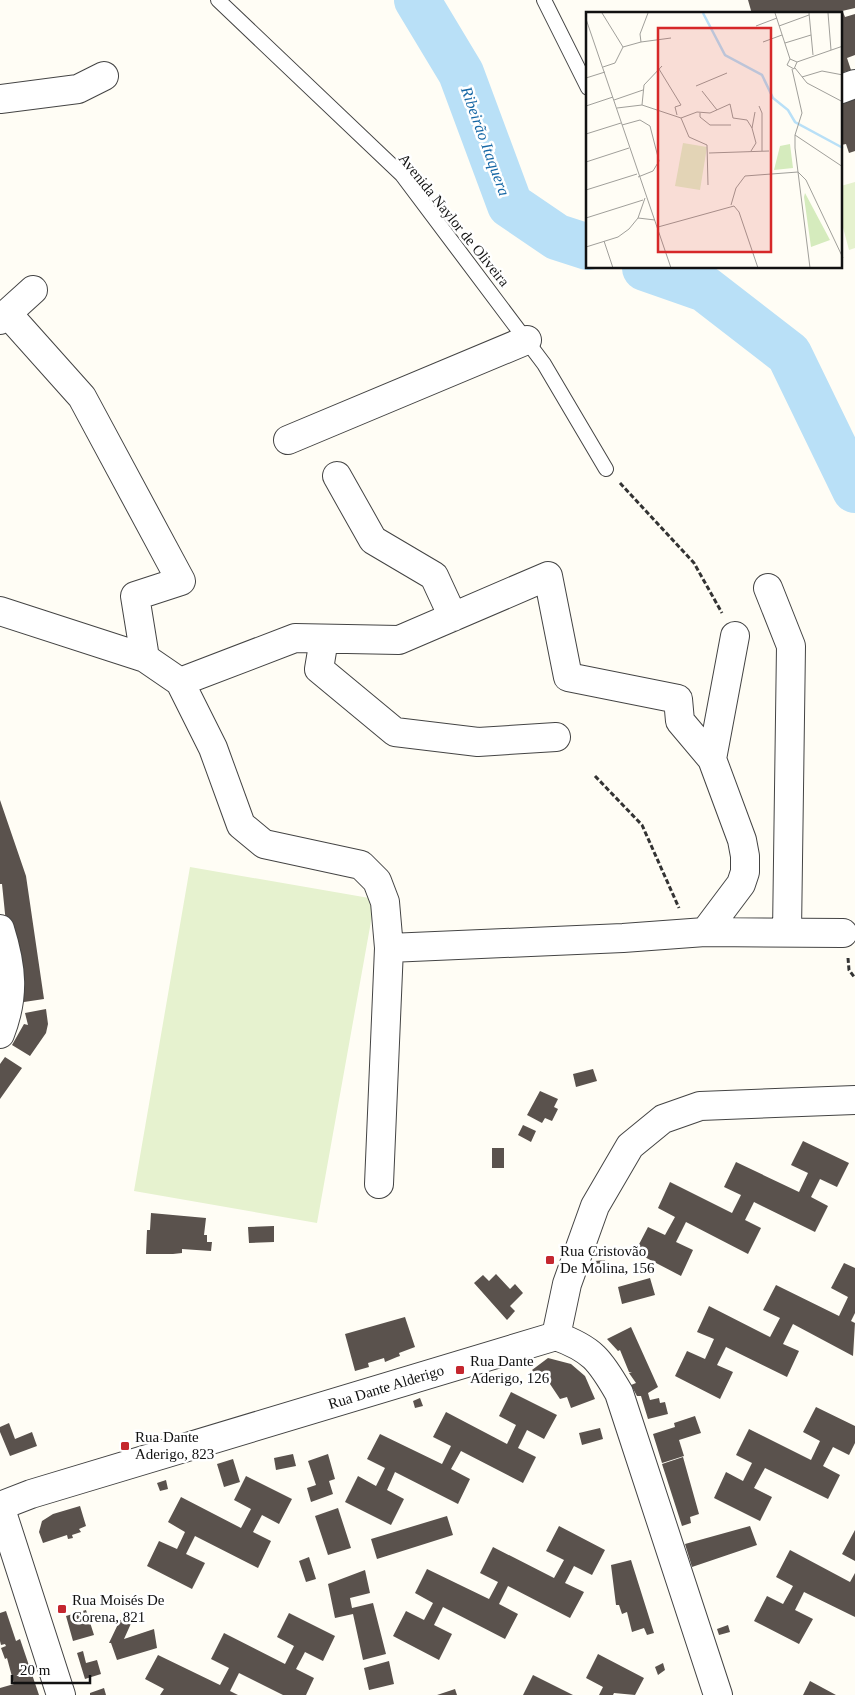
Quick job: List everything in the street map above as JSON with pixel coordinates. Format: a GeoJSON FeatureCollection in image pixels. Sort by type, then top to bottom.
{"type":"FeatureCollection","features":[{"type":"Feature","properties":{"kind":"street"},"geometry":{"type":"LineString","coordinates":[[0,99],[78,89],[104,76]]}},
{"type":"Feature","properties":{"kind":"street"},"geometry":{"type":"LineString","coordinates":[[842,89],[855,84]]}},
{"type":"Feature","properties":{"kind":"street"},"geometry":{"type":"LineString","coordinates":[[33,290],[4,316],[82,397],[181,581],[136,596],[145,658]]}},
{"type":"Feature","properties":{"kind":"street"},"geometry":{"type":"LineString","coordinates":[[288,440],[527,340]]}},
{"type":"Feature","properties":{"kind":"street"},"geometry":{"type":"LineString","coordinates":[[337,476],[373,540],[434,576],[453,617]]}},
{"type":"Feature","properties":{"kind":"street"},"geometry":{"type":"LineString","coordinates":[[180,682],[295,638],[399,640],[548,576],[568,677],[678,699],[680,721],[712,759],[742,840],[745,872],[741,884],[698,933]]}},
{"type":"Feature","properties":{"kind":"street"},"geometry":{"type":"LineString","coordinates":[[768,588],[791,646],[787,932]]}},
{"type":"Feature","properties":{"kind":"street"},"geometry":{"type":"LineString","coordinates":[[0,611],[145,658],[180,682],[213,748],[241,825],[264,844],[361,865],[377,881],[385,902],[389,948],[379,1184]]}},
{"type":"Feature","properties":{"kind":"street"},"geometry":{"type":"LineString","coordinates":[[712,759],[735,636]]}},
{"type":"Feature","properties":{"kind":"street"},"geometry":{"type":"LineString","coordinates":[[324,639],[319,669],[395,732],[478,742],[556,736]]}},
{"type":"Feature","properties":{"kind":"street"},"geometry":{"type":"LineString","coordinates":[[0,929],[10,960],[10,1006],[0,1034]]}},
{"type":"Feature","properties":{"kind":"street"},"geometry":{"type":"LineString","coordinates":[[389,948],[698,933],[843,933]]}},
{"type":"Feature","properties":{"kind":"street"},"geometry":{"type":"LineString","coordinates":[[718,1695],[619,1393],[602,1364],[580,1344],[556,1336],[566,1284],[595,1206],[630,1146],[663,1119],[700,1106],[855,1100]]}},
{"type":"Feature","properties":{"kind":"street","name":"Rua Dante Alderigo"},"geometry":{"type":"LineString","coordinates":[[0,1506],[31,1494],[556,1336]]}},
{"type":"Feature","properties":{"kind":"street"},"geometry":{"type":"LineString","coordinates":[[0,1506],[61,1695]]}},
{"type":"Feature","properties":{"kind":"lane","name":"Avenida Naylor de Oliveira"},"geometry":{"type":"LineString","coordinates":[[218,0],[402,175],[544,364],[606,469]]}},
{"type":"Feature","properties":{"kind":"lane"},"geometry":{"type":"LineString","coordinates":[[544,0],[586,84]]}},
{"type":"Feature","properties":{"kind":"path"},"geometry":{"type":"LineString","coordinates":[[606,469],[694,563],[735,636]]}},
{"type":"Feature","properties":{"kind":"path"},"geometry":{"type":"LineString","coordinates":[[595,776],[642,825],[698,933]]}},
{"type":"Feature","properties":{"kind":"green space"},"geometry":{"type":"Polygon","coordinates":[[[855,182],[855,248],[849,250],[842,224],[842,186],[855,182]]]}},
{"type":"Feature","properties":{"kind":"green space"},"geometry":{"type":"Polygon","coordinates":[[[190,867],[375,899],[317,1223],[134,1191],[190,867]]]}},
{"type":"Feature","properties":{"kind":"building"},"geometry":{"type":"Polygon","coordinates":[[[748,0],[855,0],[855,8],[838,12],[751,12],[748,0]]]}},
{"type":"Feature","properties":{"kind":"building"},"geometry":{"type":"Polygon","coordinates":[[[842,12],[845,17],[855,14],[855,55],[847,58],[851,70],[842,73],[842,12]]]}},
{"type":"Feature","properties":{"kind":"building"},"geometry":{"type":"Polygon","coordinates":[[[855,94],[855,151],[849,153],[846,144],[842,145],[842,99],[855,94]]]}},
{"type":"Feature","properties":{"kind":"building"},"geometry":{"type":"Polygon","coordinates":[[[0,800],[26,876],[44,999],[24,1002],[8,943],[2,884],[0,884],[0,800]]]}},
{"type":"Feature","properties":{"kind":"building"},"geometry":{"type":"Polygon","coordinates":[[[46,1009],[48,1024],[46,1033],[30,1056],[12,1045],[24,1024],[28,1025],[25,1013],[46,1009]]]}},
{"type":"Feature","properties":{"kind":"building"},"geometry":{"type":"Polygon","coordinates":[[[5,1057],[22,1068],[0,1099],[0,1064],[5,1057]]]}},
{"type":"Feature","properties":{"kind":"building"},"geometry":{"type":"Polygon","coordinates":[[[593,1069],[597,1081],[576,1087],[573,1074],[593,1069]]]}},
{"type":"Feature","properties":{"kind":"building"},"geometry":{"type":"Polygon","coordinates":[[[540,1091],[558,1099],[554,1107],[558,1109],[552,1121],[545,1118],[542,1123],[527,1115],[540,1091]]]}},
{"type":"Feature","properties":{"kind":"building"},"geometry":{"type":"Polygon","coordinates":[[[523,1125],[536,1131],[531,1142],[518,1135],[523,1125]]]}},
{"type":"Feature","properties":{"kind":"building"},"geometry":{"type":"Polygon","coordinates":[[[803,1141],[849,1163],[837,1187],[820,1179],[811,1197],[828,1206],[815,1232],[754,1202],[745,1220],[761,1228],[748,1254],[686,1222],[676,1242],[693,1250],[681,1276],[635,1252],[648,1227],[665,1235],[675,1217],[658,1208],[670,1182],[732,1213],[741,1195],[724,1187],[736,1162],[799,1192],[808,1173],[791,1165],[803,1141]]]}},
{"type":"Feature","properties":{"kind":"building"},"geometry":{"type":"Polygon","coordinates":[[[492,1148],[504,1148],[504,1168],[492,1168],[492,1148]]]}},
{"type":"Feature","properties":{"kind":"building"},"geometry":{"type":"Polygon","coordinates":[[[151,1213],[206,1218],[204,1235],[207,1235],[207,1242],[212,1242],[211,1251],[182,1249],[182,1253],[146,1254],[147,1230],[150,1230],[151,1213]]]}},
{"type":"Feature","properties":{"kind":"building"},"geometry":{"type":"Polygon","coordinates":[[[274,1226],[274,1242],[249,1243],[248,1227],[274,1226]]]}},
{"type":"Feature","properties":{"kind":"building"},"geometry":{"type":"Polygon","coordinates":[[[605,1260],[606,1269],[592,1270],[595,1261],[605,1260]]]}},
{"type":"Feature","properties":{"kind":"building"},"geometry":{"type":"Polygon","coordinates":[[[844,1263],[855,1268],[855,1313],[851,1321],[855,1323],[853,1356],[793,1324],[783,1344],[799,1351],[787,1377],[726,1347],[717,1365],[733,1372],[720,1399],[675,1376],[687,1351],[705,1359],[714,1339],[697,1332],[709,1306],[770,1337],[780,1318],[763,1310],[776,1285],[839,1316],[848,1297],[831,1288],[844,1263]]]}},
{"type":"Feature","properties":{"kind":"building"},"geometry":{"type":"Polygon","coordinates":[[[496,1274],[510,1289],[515,1284],[523,1293],[510,1306],[515,1311],[507,1320],[474,1283],[483,1275],[489,1281],[496,1274]]]}},
{"type":"Feature","properties":{"kind":"building"},"geometry":{"type":"Polygon","coordinates":[[[650,1278],[655,1295],[622,1304],[618,1287],[650,1278]]]}},
{"type":"Feature","properties":{"kind":"building"},"geometry":{"type":"Polygon","coordinates":[[[405,1317],[415,1347],[399,1353],[400,1356],[385,1362],[384,1358],[368,1363],[369,1367],[355,1371],[345,1334],[405,1317]]]}},
{"type":"Feature","properties":{"kind":"building"},"geometry":{"type":"Polygon","coordinates":[[[631,1327],[658,1387],[648,1393],[650,1400],[659,1398],[660,1403],[665,1402],[668,1414],[648,1419],[641,1396],[637,1396],[631,1385],[636,1383],[629,1373],[632,1372],[629,1372],[620,1350],[618,1351],[607,1339],[631,1327]]]}},
{"type":"Feature","properties":{"kind":"building"},"geometry":{"type":"Polygon","coordinates":[[[548,1358],[571,1364],[585,1376],[595,1399],[571,1408],[567,1397],[560,1399],[546,1378],[540,1382],[532,1370],[548,1358]]]}},
{"type":"Feature","properties":{"kind":"building"},"geometry":{"type":"Polygon","coordinates":[[[511,1392],[557,1415],[544,1439],[527,1430],[518,1448],[536,1457],[523,1483],[461,1451],[451,1469],[470,1479],[458,1504],[395,1472],[387,1490],[404,1499],[391,1525],[345,1502],[358,1476],[376,1486],[385,1468],[367,1459],[380,1434],[442,1464],[451,1446],[433,1437],[446,1412],[507,1444],[516,1425],[499,1416],[511,1392]]]}},
{"type":"Feature","properties":{"kind":"building"},"geometry":{"type":"Polygon","coordinates":[[[420,1398],[423,1406],[415,1408],[413,1401],[420,1398]]]}},
{"type":"Feature","properties":{"kind":"building"},"geometry":{"type":"Polygon","coordinates":[[[816,1407],[855,1426],[855,1443],[849,1455],[833,1447],[823,1466],[840,1475],[828,1499],[765,1468],[754,1488],[772,1497],[760,1521],[714,1498],[726,1472],[743,1481],[752,1463],[736,1455],[749,1429],[811,1460],[820,1441],[803,1432],[816,1407]]]}},
{"type":"Feature","properties":{"kind":"building"},"geometry":{"type":"Polygon","coordinates":[[[695,1416],[701,1433],[679,1440],[684,1456],[662,1463],[653,1434],[675,1427],[674,1423],[695,1416]]]}},
{"type":"Feature","properties":{"kind":"building"},"geometry":{"type":"Polygon","coordinates":[[[9,1423],[15,1439],[32,1432],[37,1446],[10,1456],[0,1432],[0,1427],[9,1423]]]}},
{"type":"Feature","properties":{"kind":"building"},"geometry":{"type":"Polygon","coordinates":[[[600,1428],[603,1439],[582,1445],[579,1433],[600,1428]]]}},
{"type":"Feature","properties":{"kind":"building"},"geometry":{"type":"Polygon","coordinates":[[[293,1454],[296,1466],[276,1470],[274,1458],[293,1454]]]}},
{"type":"Feature","properties":{"kind":"building"},"geometry":{"type":"Polygon","coordinates":[[[328,1454],[335,1479],[329,1481],[333,1494],[311,1502],[307,1488],[316,1485],[308,1461],[328,1454]]]}},
{"type":"Feature","properties":{"kind":"building"},"geometry":{"type":"Polygon","coordinates":[[[683,1457],[699,1514],[690,1517],[691,1523],[682,1526],[662,1464],[683,1457]]]}},
{"type":"Feature","properties":{"kind":"building"},"geometry":{"type":"Polygon","coordinates":[[[233,1459],[240,1482],[224,1487],[217,1464],[233,1459]]]}},
{"type":"Feature","properties":{"kind":"building"},"geometry":{"type":"Polygon","coordinates":[[[246,1476],[292,1499],[279,1524],[262,1515],[253,1532],[271,1541],[258,1568],[195,1536],[186,1554],[205,1563],[192,1589],[147,1566],[159,1541],[177,1549],[185,1532],[168,1522],[181,1497],[241,1528],[251,1509],[234,1500],[246,1476]]]}},
{"type":"Feature","properties":{"kind":"building"},"geometry":{"type":"Polygon","coordinates":[[[166,1480],[168,1489],[160,1491],[157,1483],[166,1480]]]}},
{"type":"Feature","properties":{"kind":"building"},"geometry":{"type":"Polygon","coordinates":[[[80,1506],[86,1526],[79,1529],[81,1532],[72,1535],[73,1538],[68,1539],[67,1535],[43,1543],[39,1532],[42,1521],[53,1514],[80,1506]]]}},
{"type":"Feature","properties":{"kind":"building"},"geometry":{"type":"Polygon","coordinates":[[[338,1508],[351,1548],[328,1555],[315,1516],[338,1508]]]}},
{"type":"Feature","properties":{"kind":"building"},"geometry":{"type":"Polygon","coordinates":[[[447,1516],[453,1535],[377,1559],[371,1539],[447,1516]]]}},
{"type":"Feature","properties":{"kind":"building"},"geometry":{"type":"Polygon","coordinates":[[[559,1526],[605,1550],[592,1575],[574,1566],[565,1583],[584,1592],[570,1618],[508,1586],[499,1604],[518,1614],[505,1639],[443,1607],[434,1625],[452,1634],[439,1660],[393,1636],[406,1611],[424,1620],[433,1603],[415,1593],[427,1569],[489,1599],[498,1582],[480,1573],[493,1547],[554,1578],[564,1560],[546,1551],[559,1526]]]}},
{"type":"Feature","properties":{"kind":"building"},"geometry":{"type":"Polygon","coordinates":[[[750,1526],[757,1545],[692,1567],[685,1544],[750,1526]]]}},
{"type":"Feature","properties":{"kind":"building"},"geometry":{"type":"Polygon","coordinates":[[[855,1530],[855,1561],[842,1554],[855,1530]]]}},
{"type":"Feature","properties":{"kind":"building"},"geometry":{"type":"Polygon","coordinates":[[[790,1550],[850,1582],[855,1573],[855,1617],[804,1592],[795,1610],[813,1619],[799,1644],[754,1621],[767,1596],[783,1604],[793,1586],[776,1577],[790,1550]]]}},
{"type":"Feature","properties":{"kind":"building"},"geometry":{"type":"Polygon","coordinates":[[[309,1557],[316,1579],[306,1582],[299,1561],[309,1557]]]}},
{"type":"Feature","properties":{"kind":"building"},"geometry":{"type":"Polygon","coordinates":[[[631,1560],[654,1633],[647,1635],[644,1628],[632,1632],[627,1612],[622,1614],[619,1605],[616,1605],[611,1565],[631,1560]]]}},
{"type":"Feature","properties":{"kind":"building"},"geometry":{"type":"Polygon","coordinates":[[[365,1570],[370,1593],[350,1598],[352,1608],[373,1603],[386,1654],[363,1660],[353,1614],[335,1618],[328,1584],[365,1570]]]}},
{"type":"Feature","properties":{"kind":"building"},"geometry":{"type":"Polygon","coordinates":[[[86,1610],[94,1635],[73,1641],[66,1616],[86,1610]]]}},
{"type":"Feature","properties":{"kind":"building"},"geometry":{"type":"Polygon","coordinates":[[[6,1611],[16,1641],[20,1639],[39,1695],[0,1695],[0,1688],[14,1684],[7,1658],[5,1659],[1,1648],[6,1646],[5,1644],[1,1645],[0,1641],[0,1613],[6,1611]]]}},
{"type":"Feature","properties":{"kind":"building"},"geometry":{"type":"Polygon","coordinates":[[[289,1613],[335,1636],[323,1661],[305,1652],[296,1669],[314,1678],[306,1695],[283,1695],[239,1673],[230,1691],[238,1695],[160,1695],[164,1689],[145,1679],[158,1655],[220,1685],[229,1668],[211,1659],[224,1633],[285,1664],[294,1646],[277,1637],[289,1613]]]}},
{"type":"Feature","properties":{"kind":"building"},"geometry":{"type":"Polygon","coordinates":[[[133,1619],[124,1639],[154,1629],[157,1648],[117,1660],[111,1643],[109,1643],[120,1620],[133,1619]]]}},
{"type":"Feature","properties":{"kind":"building"},"geometry":{"type":"Polygon","coordinates":[[[728,1625],[730,1632],[719,1635],[717,1629],[728,1625]]]}},
{"type":"Feature","properties":{"kind":"building"},"geometry":{"type":"Polygon","coordinates":[[[83,1651],[86,1663],[97,1660],[101,1674],[85,1679],[77,1653],[83,1651]]]}},
{"type":"Feature","properties":{"kind":"building"},"geometry":{"type":"Polygon","coordinates":[[[598,1654],[644,1678],[635,1695],[614,1693],[613,1695],[599,1695],[603,1687],[586,1678],[598,1654]]]}},
{"type":"Feature","properties":{"kind":"building"},"geometry":{"type":"Polygon","coordinates":[[[389,1661],[394,1684],[369,1690],[364,1668],[389,1661]]]}},
{"type":"Feature","properties":{"kind":"building"},"geometry":{"type":"Polygon","coordinates":[[[663,1663],[665,1670],[658,1675],[655,1667],[663,1663]]]}},
{"type":"Feature","properties":{"kind":"building"},"geometry":{"type":"Polygon","coordinates":[[[533,1675],[573,1695],[523,1695],[533,1675]]]}},
{"type":"Feature","properties":{"kind":"building"},"geometry":{"type":"Polygon","coordinates":[[[810,1681],[836,1695],[803,1695],[810,1681]]]}},
{"type":"Feature","properties":{"kind":"building"},"geometry":{"type":"Polygon","coordinates":[[[104,1688],[106,1695],[90,1695],[90,1693],[104,1688]]]}},
{"type":"Feature","properties":{"kind":"building"},"geometry":{"type":"Polygon","coordinates":[[[455,1689],[457,1695],[437,1695],[455,1689]]]}},
{"type":"Feature","properties":{"kind":"waterway","name":"Ribeirão Itaquera"},"geometry":{"type":"LineString","coordinates":[[417,0],[461,73],[510,205],[557,237],[586,246]]}},
{"type":"Feature","properties":{"kind":"waterway","name":"Ribeirão Itaquera"},"geometry":{"type":"LineString","coordinates":[[648,269],[705,289],[789,354],[855,490]]}},
{"type":"Feature","properties":{"kind":"place","name":"Rua Cristovão De Molina, 156"},"geometry":{"type":"Point","coordinates":[550,1260]}},
{"type":"Feature","properties":{"kind":"place","name":"Rua Dante Aderigo, 126"},"geometry":{"type":"Point","coordinates":[460,1370]}},
{"type":"Feature","properties":{"kind":"place","name":"Rua Dante Aderigo, 823"},"geometry":{"type":"Point","coordinates":[125,1446]}},
{"type":"Feature","properties":{"kind":"place","name":"Rua Moisés De Corena, 821"},"geometry":{"type":"Point","coordinates":[62,1609]}}]}
